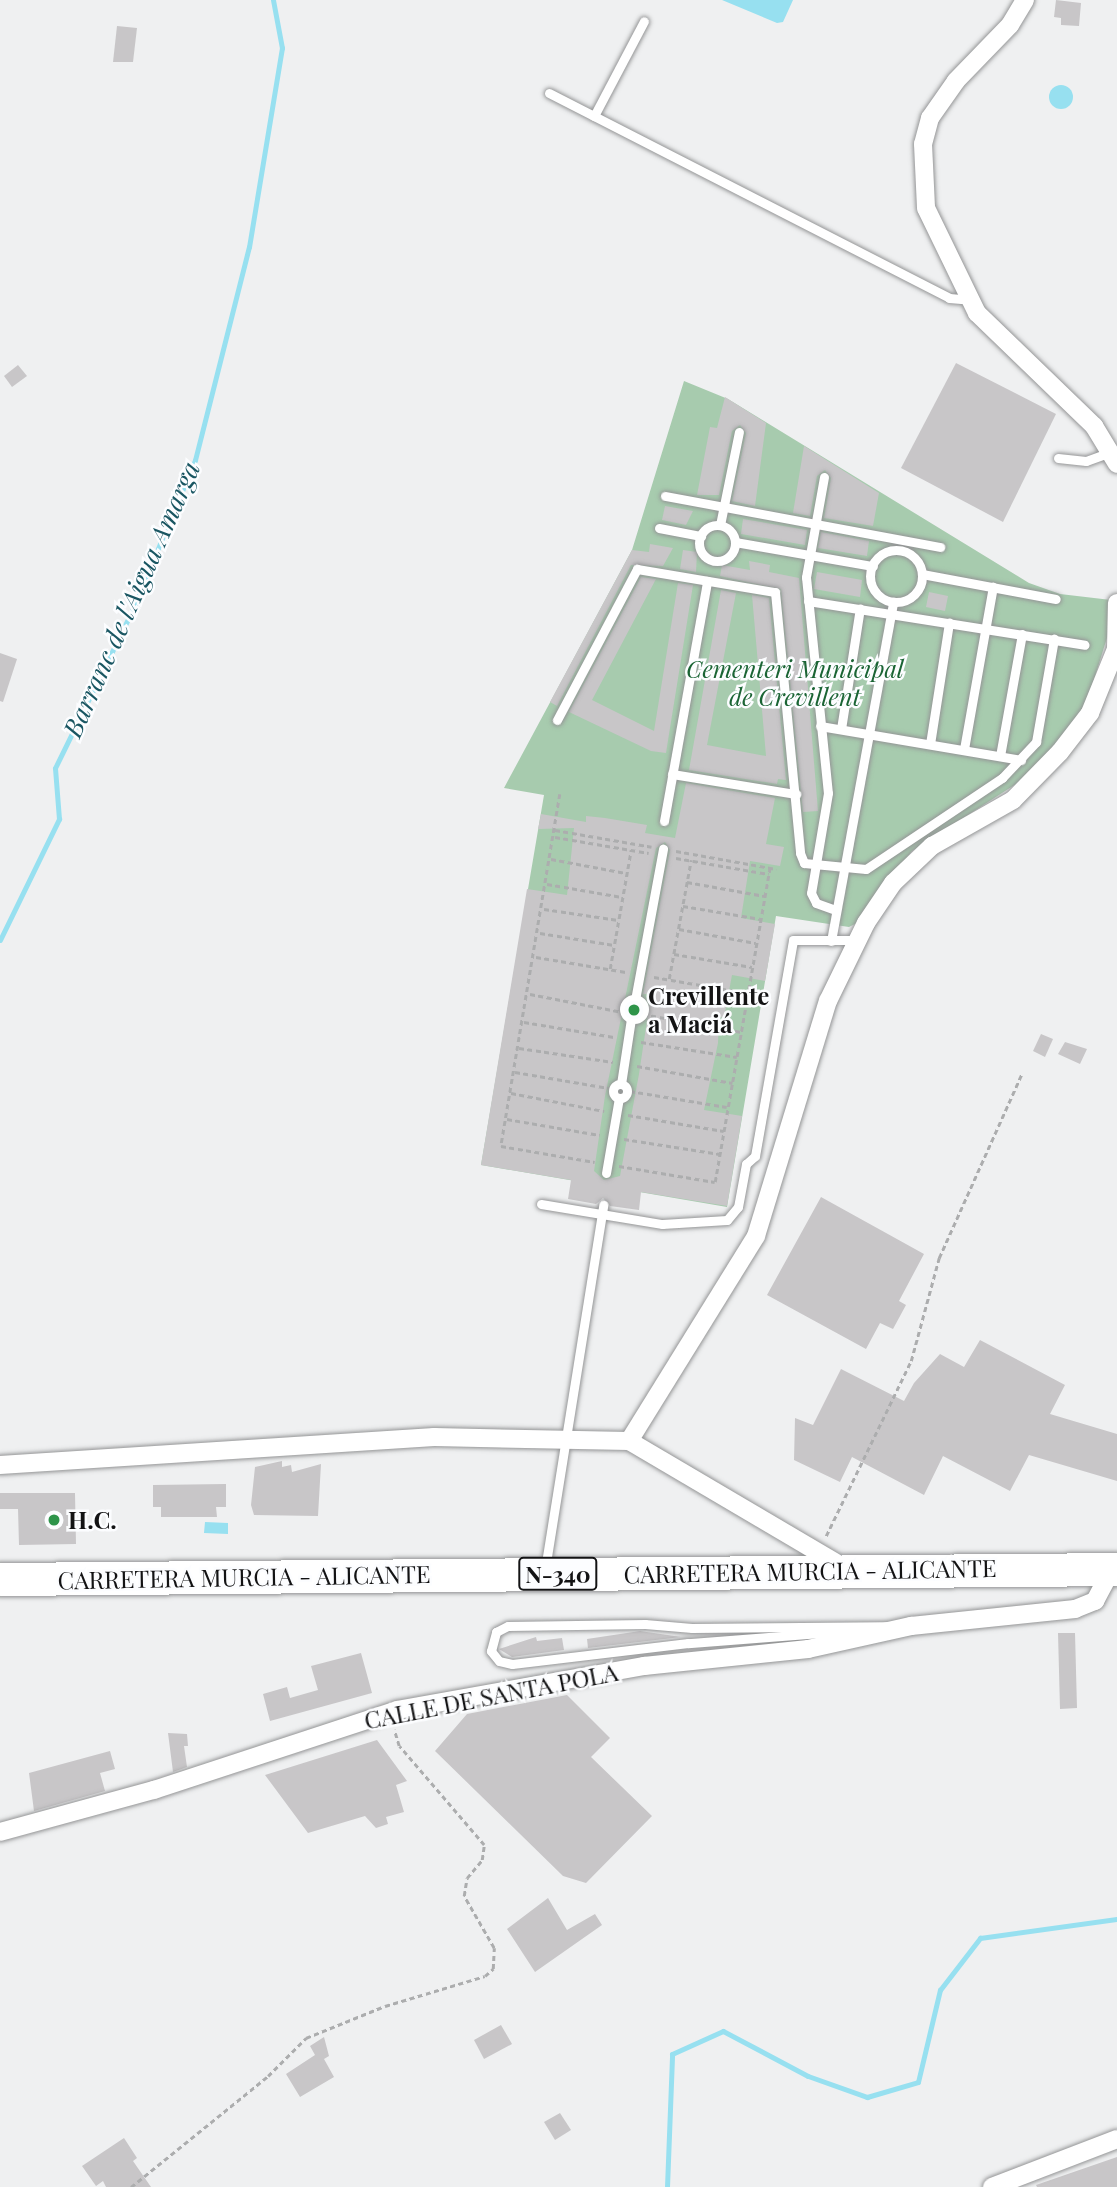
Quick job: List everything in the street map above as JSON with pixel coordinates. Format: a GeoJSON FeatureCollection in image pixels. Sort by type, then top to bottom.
{"type":"FeatureCollection","features":[{"type":"Feature","properties":{"kind":"highway","name":"CARRETERA MURCIA - ALICANTE"},"geometry":{"type":"LineString","coordinates":[[0,1579],[1115,1569]]}},
{"type":"Feature","properties":{"kind":"street"},"geometry":{"type":"LineString","coordinates":[[1025,0],[1010,25],[956,80],[930,118],[923,144],[926,208],[976,313],[1094,426],[1114,458]]}},
{"type":"Feature","properties":{"kind":"street"},"geometry":{"type":"LineString","coordinates":[[629,1441],[757,1236],[828,1001],[858,940],[893,883],[932,846],[1013,800],[1060,752],[1090,712],[1116,649],[1117,603]]}},
{"type":"Feature","properties":{"kind":"street"},"geometry":{"type":"LineString","coordinates":[[0,1465],[421,1437],[629,1441],[849,1571]]}},
{"type":"Feature","properties":{"kind":"street","name":"CALLE DE SANTA POLA"},"geometry":{"type":"LineString","coordinates":[[0,1832],[154,1790],[397,1710],[644,1666],[808,1649],[911,1626],[1074,1609],[1095,1601],[1115,1569]]}},
{"type":"Feature","properties":{"kind":"street"},"geometry":{"type":"LineString","coordinates":[[992,2187],[1117,2139]]}},
{"type":"Feature","properties":{"kind":"lane"},"geometry":{"type":"LineString","coordinates":[[594,116],[644,22]]}},
{"type":"Feature","properties":{"kind":"lane"},"geometry":{"type":"LineString","coordinates":[[549,93],[949,298],[970,300]]}},
{"type":"Feature","properties":{"kind":"lane"},"geometry":{"type":"LineString","coordinates":[[720,526],[739,432]]}},
{"type":"Feature","properties":{"kind":"lane"},"geometry":{"type":"LineString","coordinates":[[1059,457],[1087,461],[1114,458]]}},
{"type":"Feature","properties":{"kind":"lane"},"geometry":{"type":"LineString","coordinates":[[824,477],[806,577],[828,793],[818,865],[811,893],[816,903],[835,910]]}},
{"type":"Feature","properties":{"kind":"lane"},"geometry":{"type":"LineString","coordinates":[[665,496],[940,547]]}},
{"type":"Feature","properties":{"kind":"lane"},"geometry":{"type":"LineString","coordinates":[[720,526],[730,531],[735,541],[728,557],[717,561],[702,553],[701,536],[709,527],[720,526]]}},
{"type":"Feature","properties":{"kind":"lane"},"geometry":{"type":"LineString","coordinates":[[659,528],[701,536]]}},
{"type":"Feature","properties":{"kind":"lane"},"geometry":{"type":"LineString","coordinates":[[896,551],[897,539]]}},
{"type":"Feature","properties":{"kind":"lane"},"geometry":{"type":"LineString","coordinates":[[735,541],[873,566]]}},
{"type":"Feature","properties":{"kind":"lane"},"geometry":{"type":"LineString","coordinates":[[896,551],[912,556],[922,574],[916,594],[892,607],[873,587],[873,566],[880,556],[896,551]]}},
{"type":"Feature","properties":{"kind":"lane"},"geometry":{"type":"LineString","coordinates":[[557,720],[637,569],[775,592],[800,852],[804,863],[866,869],[1021,760],[1036,742],[1054,639]]}},
{"type":"Feature","properties":{"kind":"lane"},"geometry":{"type":"LineString","coordinates":[[922,574],[1056,599]]}},
{"type":"Feature","properties":{"kind":"lane"},"geometry":{"type":"LineString","coordinates":[[664,821],[707,581]]}},
{"type":"Feature","properties":{"kind":"lane"},"geometry":{"type":"LineString","coordinates":[[964,750],[993,587]]}},
{"type":"Feature","properties":{"kind":"lane"},"geometry":{"type":"LineString","coordinates":[[808,601],[860,608],[892,607],[949,622],[1084,645]]}},
{"type":"Feature","properties":{"kind":"lane"},"geometry":{"type":"LineString","coordinates":[[831,941],[892,607]]}},
{"type":"Feature","properties":{"kind":"lane"},"geometry":{"type":"LineString","coordinates":[[841,729],[860,608]]}},
{"type":"Feature","properties":{"kind":"lane"},"geometry":{"type":"LineString","coordinates":[[930,744],[949,622]]}},
{"type":"Feature","properties":{"kind":"lane"},"geometry":{"type":"LineString","coordinates":[[1000,755],[1022,634]]}},
{"type":"Feature","properties":{"kind":"lane"},"geometry":{"type":"LineString","coordinates":[[820,726],[1021,760]]}},
{"type":"Feature","properties":{"kind":"lane"},"geometry":{"type":"LineString","coordinates":[[673,774],[796,794]]}},
{"type":"Feature","properties":{"kind":"lane"},"geometry":{"type":"LineString","coordinates":[[635,1000],[663,849]]}},
{"type":"Feature","properties":{"kind":"lane"},"geometry":{"type":"LineString","coordinates":[[541,1204],[602,1209],[662,1224],[727,1220],[738,1207],[746,1164],[755,1156],[793,940],[858,940]]}},
{"type":"Feature","properties":{"kind":"lane"},"geometry":{"type":"LineString","coordinates":[[628,1016],[643,1014],[643,1005],[635,1000]]}},
{"type":"Feature","properties":{"kind":"lane"},"geometry":{"type":"LineString","coordinates":[[606,1173],[620,1098],[627,1003],[635,1000]]}},
{"type":"Feature","properties":{"kind":"lane"},"geometry":{"type":"LineString","coordinates":[[545,1574],[563,1440],[602,1209]]}},
{"type":"Feature","properties":{"kind":"lane"},"geometry":{"type":"LineString","coordinates":[[508,1626],[911,1626],[688,1643],[512,1664],[499,1661],[490,1644],[496,1632],[508,1626]]}},
{"type":"Feature","properties":{"kind":"path"},"geometry":{"type":"LineString","coordinates":[[502,1146],[530,994],[560,794]]}},
{"type":"Feature","properties":{"kind":"path"},"geometry":{"type":"LineString","coordinates":[[610,969],[631,849]]}},
{"type":"Feature","properties":{"kind":"path"},"geometry":{"type":"LineString","coordinates":[[551,859],[626,873]]}},
{"type":"Feature","properties":{"kind":"path"},"geometry":{"type":"LineString","coordinates":[[669,979],[691,860]]}},
{"type":"Feature","properties":{"kind":"path"},"geometry":{"type":"LineString","coordinates":[[715,1182],[770,867]]}},
{"type":"Feature","properties":{"kind":"path"},"geometry":{"type":"LineString","coordinates":[[687,882],[765,896]]}},
{"type":"Feature","properties":{"kind":"path"},"geometry":{"type":"LineString","coordinates":[[547,884],[622,897]]}},
{"type":"Feature","properties":{"kind":"path"},"geometry":{"type":"LineString","coordinates":[[682,906],[761,919]]}},
{"type":"Feature","properties":{"kind":"path"},"geometry":{"type":"LineString","coordinates":[[544,909],[618,920]]}},
{"type":"Feature","properties":{"kind":"path"},"geometry":{"type":"LineString","coordinates":[[679,929],[756,943]]}},
{"type":"Feature","properties":{"kind":"path"},"geometry":{"type":"LineString","coordinates":[[540,933],[614,945]]}},
{"type":"Feature","properties":{"kind":"path"},"geometry":{"type":"LineString","coordinates":[[674,954],[752,967]]}},
{"type":"Feature","properties":{"kind":"path"},"geometry":{"type":"LineString","coordinates":[[530,994],[628,1016]]}},
{"type":"Feature","properties":{"kind":"path"},"geometry":{"type":"LineString","coordinates":[[643,1014],[741,1032]]}},
{"type":"Feature","properties":{"kind":"path"},"geometry":{"type":"LineString","coordinates":[[515,1072],[620,1087],[728,1107]]}},
{"type":"Feature","properties":{"kind":"path"},"geometry":{"type":"LineString","coordinates":[[818,1552],[911,1361],[939,1258],[1021,1073]]}},
{"type":"Feature","properties":{"kind":"path"},"geometry":{"type":"LineString","coordinates":[[131,2187],[268,2076],[306,2038],[384,2006],[485,1976],[493,1969],[494,1948],[464,1896],[467,1878],[482,1860],[484,1845],[399,1746],[394,1734],[397,1710]]}},
{"type":"Feature","properties":{"kind":"green space","name":"Cementeri Municipal de Crevillent"},"geometry":{"type":"Polygon","coordinates":[[[684,381],[728,399],[1029,583],[1060,594],[1111,600],[1111,625],[1087,702],[1058,743],[1016,784],[912,851],[857,923],[849,927],[776,916],[727,1207],[481,1165],[544,795],[504,788],[632,550],[684,381]]]}},
{"type":"Feature","properties":{"kind":"water"},"geometry":{"type":"Polygon","coordinates":[[[722,0],[793,0],[783,22],[777,23],[722,0]]]}},
{"type":"Feature","properties":{"kind":"water"},"geometry":{"type":"Polygon","coordinates":[[[1061,85],[1072,92],[1073,97],[1066,108],[1061,109],[1050,102],[1049,97],[1056,86],[1061,85]]]}},
{"type":"Feature","properties":{"kind":"water"},"geometry":{"type":"Polygon","coordinates":[[[205,1522],[228,1523],[228,1534],[204,1533],[205,1522]]]}},
{"type":"Feature","properties":{"kind":"building"},"geometry":{"type":"Polygon","coordinates":[[[1056,0],[1081,3],[1079,26],[1061,25],[1061,18],[1054,17],[1056,0]]]}},
{"type":"Feature","properties":{"kind":"building"},"geometry":{"type":"Polygon","coordinates":[[[117,26],[137,28],[133,62],[113,62],[117,26]]]}},
{"type":"Feature","properties":{"kind":"building"},"geometry":{"type":"Polygon","coordinates":[[[956,363],[1056,414],[1003,522],[901,468],[956,363]]]}},
{"type":"Feature","properties":{"kind":"building"},"geometry":{"type":"Polygon","coordinates":[[[18,365],[27,376],[12,387],[4,376],[18,365]]]}},
{"type":"Feature","properties":{"kind":"building"},"geometry":{"type":"Polygon","coordinates":[[[725,397],[766,423],[755,506],[732,501],[746,433],[740,425],[732,431],[719,495],[697,495],[710,427],[717,428],[725,397]]]}},
{"type":"Feature","properties":{"kind":"building"},"geometry":{"type":"Polygon","coordinates":[[[804,446],[879,493],[873,526],[824,518],[831,478],[825,470],[817,476],[810,516],[793,513],[804,446]]]}},
{"type":"Feature","properties":{"kind":"building"},"geometry":{"type":"Polygon","coordinates":[[[665,506],[693,511],[686,525],[662,520],[665,506]]]}},
{"type":"Feature","properties":{"kind":"building"},"geometry":{"type":"Polygon","coordinates":[[[743,519],[807,530],[805,545],[741,534],[743,519]]]}},
{"type":"Feature","properties":{"kind":"building"},"geometry":{"type":"Polygon","coordinates":[[[821,532],[869,541],[867,556],[818,548],[821,532]]]}},
{"type":"Feature","properties":{"kind":"building"},"geometry":{"type":"Polygon","coordinates":[[[650,544],[673,548],[663,566],[631,565],[557,706],[550,702],[632,550],[649,552],[650,544]]]}},
{"type":"Feature","properties":{"kind":"building"},"geometry":{"type":"Polygon","coordinates":[[[683,550],[697,552],[696,572],[680,569],[683,550]]]}},
{"type":"Feature","properties":{"kind":"building"},"geometry":{"type":"Polygon","coordinates":[[[749,561],[770,565],[769,572],[799,578],[818,811],[803,812],[781,589],[720,576],[722,565],[750,570],[749,561]]]}},
{"type":"Feature","properties":{"kind":"building"},"geometry":{"type":"Polygon","coordinates":[[[817,572],[862,580],[860,597],[814,589],[817,572]]]}},
{"type":"Feature","properties":{"kind":"building"},"geometry":{"type":"Polygon","coordinates":[[[641,577],[656,579],[592,700],[654,731],[678,583],[693,585],[666,753],[651,751],[569,712],[641,577]]]}},
{"type":"Feature","properties":{"kind":"building"},"geometry":{"type":"Polygon","coordinates":[[[721,590],[736,593],[707,745],[766,756],[752,595],[769,598],[786,780],[778,779],[777,784],[689,770],[721,590]]]}},
{"type":"Feature","properties":{"kind":"building"},"geometry":{"type":"Polygon","coordinates":[[[929,592],[948,596],[945,611],[926,607],[929,592]]]}},
{"type":"Feature","properties":{"kind":"building"},"geometry":{"type":"Polygon","coordinates":[[[0,653],[17,659],[3,702],[0,701],[0,653]]]}},
{"type":"Feature","properties":{"kind":"building"},"geometry":{"type":"Polygon","coordinates":[[[686,783],[775,798],[766,844],[784,847],[780,866],[750,861],[741,918],[775,924],[765,981],[732,975],[724,1018],[719,1017],[718,1043],[704,1110],[742,1116],[727,1206],[641,1192],[639,1210],[610,1206],[603,1198],[596,1204],[568,1199],[571,1180],[481,1165],[527,889],[567,895],[574,828],[538,829],[541,814],[586,822],[586,816],[647,825],[645,833],[675,838],[686,783]],[[665,842],[656,848],[605,1096],[594,1171],[604,1180],[620,1176],[651,994],[643,994],[670,850],[665,842]]]}},
{"type":"Feature","properties":{"kind":"building"},"geometry":{"type":"Polygon","coordinates":[[[1041,1034],[1053,1039],[1045,1057],[1033,1051],[1041,1034]]]}},
{"type":"Feature","properties":{"kind":"building"},"geometry":{"type":"Polygon","coordinates":[[[1065,1042],[1087,1049],[1080,1064],[1058,1054],[1065,1042]]]}},
{"type":"Feature","properties":{"kind":"building"},"geometry":{"type":"Polygon","coordinates":[[[821,1197],[924,1254],[899,1301],[906,1305],[893,1329],[880,1323],[866,1349],[767,1295],[821,1197]]]}},
{"type":"Feature","properties":{"kind":"building"},"geometry":{"type":"Polygon","coordinates":[[[980,1340],[1065,1385],[1050,1414],[1117,1434],[1117,1481],[1029,1455],[1010,1491],[943,1456],[924,1495],[852,1457],[840,1482],[794,1460],[795,1418],[813,1425],[841,1369],[904,1401],[914,1383],[940,1354],[964,1367],[980,1340]]]}},
{"type":"Feature","properties":{"kind":"building"},"geometry":{"type":"Polygon","coordinates":[[[282,1461],[282,1467],[291,1465],[292,1472],[321,1464],[318,1516],[254,1515],[251,1505],[255,1467],[282,1461]]]}},
{"type":"Feature","properties":{"kind":"building"},"geometry":{"type":"Polygon","coordinates":[[[226,1484],[226,1507],[216,1507],[217,1517],[161,1517],[161,1507],[153,1507],[153,1485],[226,1484]]]}},
{"type":"Feature","properties":{"kind":"building"},"geometry":{"type":"Polygon","coordinates":[[[0,1493],[75,1493],[76,1544],[19,1545],[18,1509],[0,1509],[0,1493]]]}},
{"type":"Feature","properties":{"kind":"building"},"geometry":{"type":"Polygon","coordinates":[[[640,1631],[681,1637],[588,1648],[587,1639],[640,1631]]]}},
{"type":"Feature","properties":{"kind":"building"},"geometry":{"type":"Polygon","coordinates":[[[1058,1633],[1075,1633],[1077,1708],[1060,1709],[1058,1633]]]}},
{"type":"Feature","properties":{"kind":"building"},"geometry":{"type":"Polygon","coordinates":[[[536,1637],[537,1641],[562,1638],[564,1650],[512,1657],[499,1649],[536,1637]]]}},
{"type":"Feature","properties":{"kind":"building"},"geometry":{"type":"Polygon","coordinates":[[[361,1653],[372,1693],[270,1721],[263,1694],[287,1687],[290,1698],[318,1690],[311,1666],[361,1653]]]}},
{"type":"Feature","properties":{"kind":"building"},"geometry":{"type":"Polygon","coordinates":[[[567,1695],[610,1738],[591,1757],[652,1816],[586,1883],[563,1876],[435,1751],[467,1714],[567,1695]]]}},
{"type":"Feature","properties":{"kind":"building"},"geometry":{"type":"Polygon","coordinates":[[[168,1733],[187,1734],[188,1746],[184,1746],[187,1767],[173,1772],[168,1733]]]}},
{"type":"Feature","properties":{"kind":"building"},"geometry":{"type":"Polygon","coordinates":[[[377,1740],[407,1781],[396,1785],[404,1812],[386,1817],[388,1824],[376,1828],[365,1816],[308,1833],[265,1775],[377,1740]]]}},
{"type":"Feature","properties":{"kind":"building"},"geometry":{"type":"Polygon","coordinates":[[[110,1751],[115,1769],[100,1773],[105,1791],[34,1811],[29,1773],[110,1751]]]}},
{"type":"Feature","properties":{"kind":"building"},"geometry":{"type":"Polygon","coordinates":[[[548,1898],[567,1930],[595,1914],[602,1925],[535,1972],[507,1929],[548,1898]]]}},
{"type":"Feature","properties":{"kind":"building"},"geometry":{"type":"Polygon","coordinates":[[[501,2025],[512,2044],[484,2059],[474,2040],[501,2025]]]}},
{"type":"Feature","properties":{"kind":"building"},"geometry":{"type":"Polygon","coordinates":[[[324,2037],[329,2056],[324,2059],[334,2077],[300,2097],[286,2074],[315,2055],[310,2046],[324,2037]]]}},
{"type":"Feature","properties":{"kind":"building"},"geometry":{"type":"Polygon","coordinates":[[[560,2113],[571,2130],[555,2140],[544,2122],[560,2113]]]}},
{"type":"Feature","properties":{"kind":"building"},"geometry":{"type":"Polygon","coordinates":[[[124,2138],[137,2158],[133,2161],[151,2187],[106,2187],[103,2181],[96,2186],[82,2166],[124,2138]]]}},
{"type":"Feature","properties":{"kind":"building"},"geometry":{"type":"Polygon","coordinates":[[[1117,2157],[1117,2187],[1036,2185],[1117,2157]]]}},
{"type":"Feature","properties":{"kind":"waterway","name":"Barranc de l'Aigua Amarga"},"geometry":{"type":"LineString","coordinates":[[0,940],[59,819],[55,768],[131,613],[195,460],[249,247],[282,48],[273,0]]}},
{"type":"Feature","properties":{"kind":"waterway"},"geometry":{"type":"LineString","coordinates":[[667,2187],[672,2054],[723,2031],[808,2076],[867,2097],[918,2082],[940,1990],[980,1938],[1117,1919]]}},
{"type":"Feature","properties":{"kind":"place","name":"Crevillente a Maciá"},"geometry":{"type":"Point","coordinates":[634,1010]}},
{"type":"Feature","properties":{"kind":"place","name":"H.C."},"geometry":{"type":"Point","coordinates":[54,1520]}}]}
